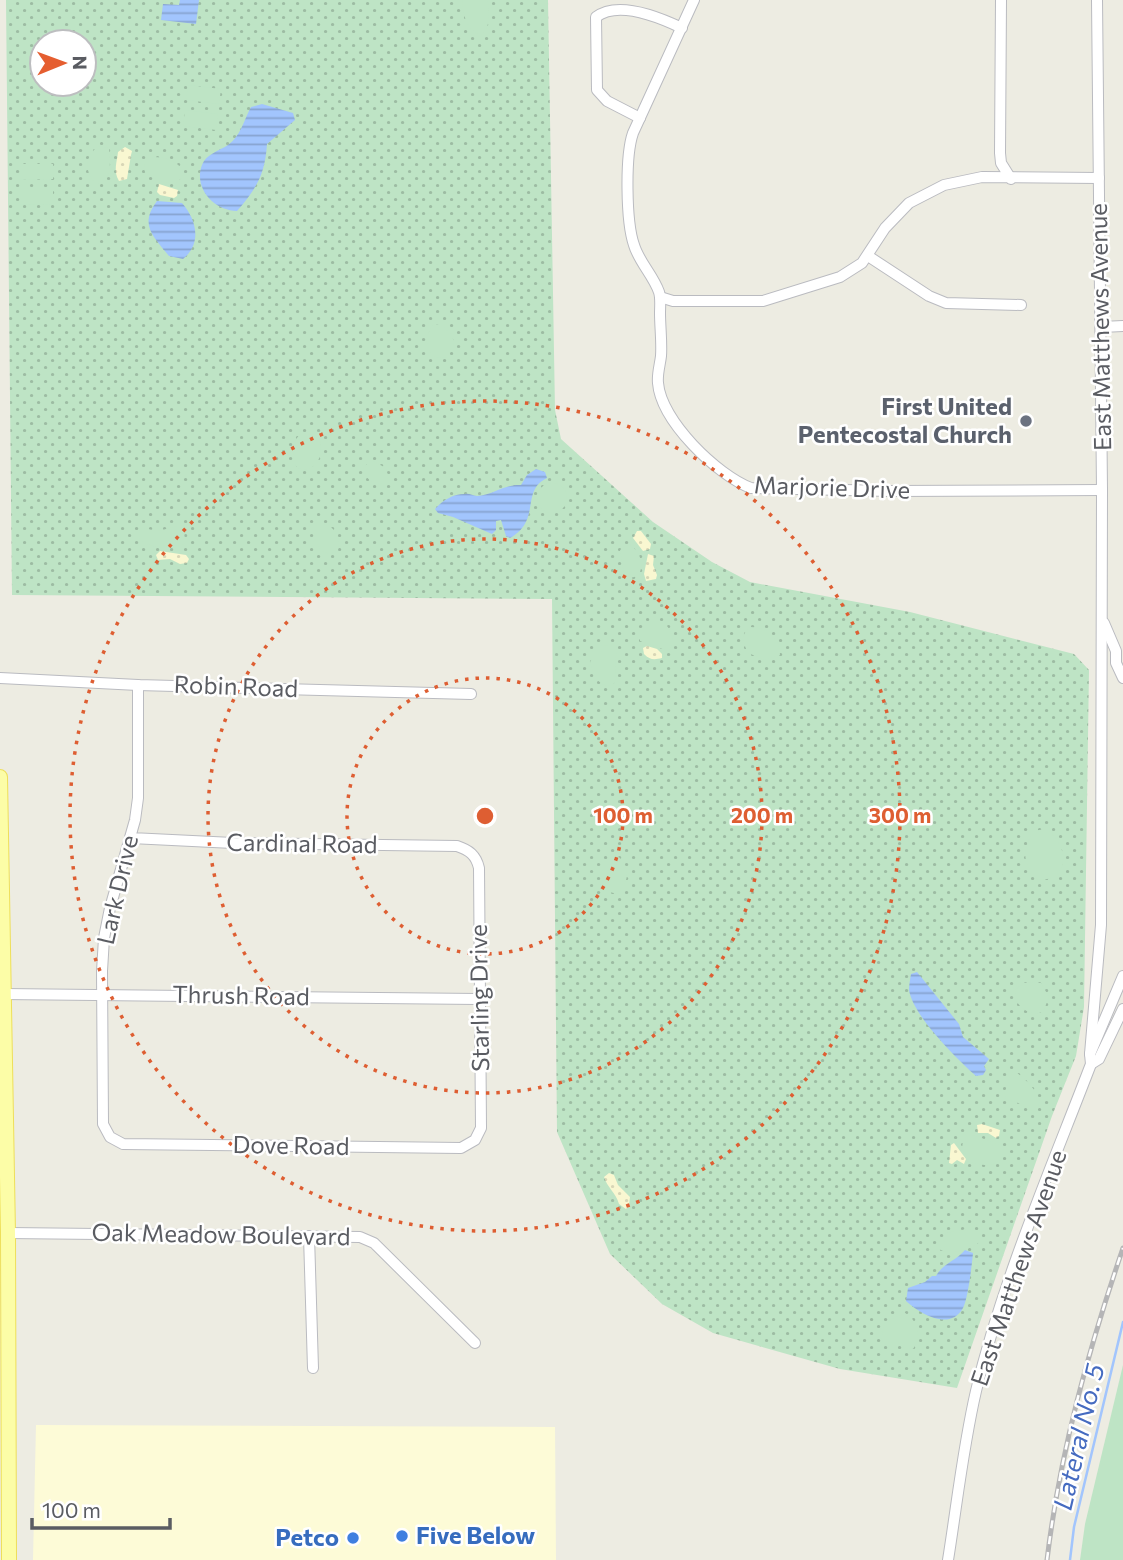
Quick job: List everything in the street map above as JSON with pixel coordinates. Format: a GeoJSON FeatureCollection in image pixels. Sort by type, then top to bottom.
{"type":"FeatureCollection","features":[{"type":"Feature","properties":{"kind":"main road"},"geometry":{"type":"LineString","coordinates":[[0,777],[8,1233],[4,1289],[9,1560]]}},
{"type":"Feature","properties":{"kind":"street"},"geometry":{"type":"LineString","coordinates":[[598,0],[599,13],[595,23],[596,87],[601,101],[640,118]]}},
{"type":"Feature","properties":{"kind":"street"},"geometry":{"type":"LineString","coordinates":[[694,0],[640,118],[629,149],[629,226],[639,257],[660,297],[673,301],[763,301],[840,277],[868,256],[885,228],[909,203],[944,185],[969,179],[1099,178]]}},
{"type":"Feature","properties":{"kind":"street"},"geometry":{"type":"LineString","coordinates":[[1001,0],[1000,153],[1001,163],[1011,179]]}},
{"type":"Feature","properties":{"kind":"street","name":"East Matthews Avenue"},"geometry":{"type":"LineString","coordinates":[[1097,0],[1102,327],[1101,617],[1120,654],[1116,663],[1123,678]]}},
{"type":"Feature","properties":{"kind":"street"},"geometry":{"type":"LineString","coordinates":[[599,13],[614,6],[630,6],[682,28]]}},
{"type":"Feature","properties":{"kind":"street"},"geometry":{"type":"LineString","coordinates":[[868,256],[929,296],[946,303],[1021,305]]}},
{"type":"Feature","properties":{"kind":"street","name":"Marjorie Drive"},"geometry":{"type":"LineString","coordinates":[[660,297],[661,354],[658,384],[665,407],[707,459],[747,487],[891,491],[1102,490]]}},
{"type":"Feature","properties":{"kind":"street"},"geometry":{"type":"LineString","coordinates":[[1102,327],[1123,326]]}},
{"type":"Feature","properties":{"kind":"street"},"geometry":{"type":"LineString","coordinates":[[1091,1059],[1101,925],[1101,617]]}},
{"type":"Feature","properties":{"kind":"street","name":"Robin Road"},"geometry":{"type":"LineString","coordinates":[[0,678],[138,685],[471,694]]}},
{"type":"Feature","properties":{"kind":"street","name":"Lark Drive"},"geometry":{"type":"LineString","coordinates":[[110,1137],[103,1124],[104,938],[131,838],[138,798],[138,685]]}},
{"type":"Feature","properties":{"kind":"street","name":"Cardinal Road"},"geometry":{"type":"LineString","coordinates":[[131,838],[233,844],[457,846],[472,854]]}},
{"type":"Feature","properties":{"kind":"street","name":"Starling Drive"},"geometry":{"type":"LineString","coordinates":[[472,854],[479,868],[481,1128],[473,1142]]}},
{"type":"Feature","properties":{"kind":"street"},"geometry":{"type":"LineString","coordinates":[[1091,1059],[1123,976]]}},
{"type":"Feature","properties":{"kind":"street","name":"Thrush Road"},"geometry":{"type":"LineString","coordinates":[[3,994],[479,999]]}},
{"type":"Feature","properties":{"kind":"street"},"geometry":{"type":"LineString","coordinates":[[1091,1059],[1099,1059],[1123,1009]]}},
{"type":"Feature","properties":{"kind":"street","name":"East Matthews Avenue"},"geometry":{"type":"LineString","coordinates":[[948,1560],[976,1391],[1025,1237],[1091,1059]]}},
{"type":"Feature","properties":{"kind":"street","name":"Dove Road"},"geometry":{"type":"LineString","coordinates":[[110,1137],[123,1144],[461,1148],[473,1142]]}},
{"type":"Feature","properties":{"kind":"street","name":"Oak Meadow Boulevard"},"geometry":{"type":"LineString","coordinates":[[8,1233],[360,1237],[374,1243],[475,1343]]}},
{"type":"Feature","properties":{"kind":"street"},"geometry":{"type":"LineString","coordinates":[[309,1236],[313,1368]]}},
{"type":"Feature","properties":{"kind":"shaded area"},"geometry":{"type":"Polygon","coordinates":[[[36,1425],[555,1427],[556,1560],[33,1560],[36,1425]]]}},
{"type":"Feature","properties":{"kind":"green space"},"geometry":{"type":"Polygon","coordinates":[[[6,0],[548,0],[555,410],[561,439],[653,522],[712,562],[750,582],[910,612],[1074,654],[1089,670],[1084,1007],[1076,1056],[1052,1116],[957,1388],[840,1369],[713,1333],[662,1304],[610,1254],[557,1132],[552,599],[12,595],[6,0]]]}},
{"type":"Feature","properties":{"kind":"green space"},"geometry":{"type":"Polygon","coordinates":[[[462,0],[487,0],[488,24],[480,35],[471,29],[466,21],[462,0]]]}},
{"type":"Feature","properties":{"kind":"green space"},"geometry":{"type":"Polygon","coordinates":[[[188,85],[221,89],[219,104],[186,100],[188,85]]]}},
{"type":"Feature","properties":{"kind":"green space"},"geometry":{"type":"Polygon","coordinates":[[[185,110],[218,114],[216,130],[183,126],[185,110]]]}},
{"type":"Feature","properties":{"kind":"green space"},"geometry":{"type":"Polygon","coordinates":[[[98,146],[109,148],[109,172],[103,184],[95,183],[88,168],[88,159],[98,146]]]}},
{"type":"Feature","properties":{"kind":"green space"},"geometry":{"type":"Polygon","coordinates":[[[147,158],[174,162],[184,171],[182,177],[178,181],[168,183],[145,172],[147,158]]]}},
{"type":"Feature","properties":{"kind":"green space"},"geometry":{"type":"Polygon","coordinates":[[[20,164],[53,164],[53,179],[20,180],[20,164]]]}},
{"type":"Feature","properties":{"kind":"green space"},"geometry":{"type":"Polygon","coordinates":[[[20,189],[53,189],[53,204],[20,205],[20,189]]]}},
{"type":"Feature","properties":{"kind":"green space"},"geometry":{"type":"Polygon","coordinates":[[[439,324],[452,334],[454,344],[447,357],[436,358],[428,347],[427,338],[433,325],[439,324]]]}},
{"type":"Feature","properties":{"kind":"green space"},"geometry":{"type":"Polygon","coordinates":[[[303,432],[319,437],[321,443],[318,461],[310,468],[304,469],[297,468],[293,453],[296,439],[303,432]]]}},
{"type":"Feature","properties":{"kind":"green space"},"geometry":{"type":"Polygon","coordinates":[[[371,460],[386,468],[388,476],[385,483],[373,482],[366,476],[363,468],[371,460]]]}},
{"type":"Feature","properties":{"kind":"green space"},"geometry":{"type":"Polygon","coordinates":[[[552,483],[558,484],[566,492],[566,504],[558,512],[552,513],[546,512],[538,504],[537,498],[538,492],[546,484],[552,483]]]}},
{"type":"Feature","properties":{"kind":"green space"},"geometry":{"type":"Polygon","coordinates":[[[325,524],[337,534],[338,551],[323,552],[317,545],[314,530],[325,524]]]}},
{"type":"Feature","properties":{"kind":"green space"},"geometry":{"type":"Polygon","coordinates":[[[178,526],[184,529],[185,544],[162,547],[140,540],[139,531],[142,528],[158,531],[178,526]]]}},
{"type":"Feature","properties":{"kind":"green space"},"geometry":{"type":"Polygon","coordinates":[[[629,544],[636,550],[641,563],[638,576],[630,578],[624,574],[620,550],[629,544]]]}},
{"type":"Feature","properties":{"kind":"green space"},"geometry":{"type":"Polygon","coordinates":[[[649,623],[664,623],[669,629],[672,640],[668,651],[640,641],[640,629],[649,623]]]}},
{"type":"Feature","properties":{"kind":"green space"},"geometry":{"type":"Polygon","coordinates":[[[750,627],[767,631],[775,639],[780,655],[765,660],[748,653],[743,639],[750,627]]]}},
{"type":"Feature","properties":{"kind":"green space"},"geometry":{"type":"Polygon","coordinates":[[[600,645],[612,646],[617,652],[616,681],[612,686],[599,682],[591,666],[590,662],[600,645]]]}},
{"type":"Feature","properties":{"kind":"green space"},"geometry":{"type":"Polygon","coordinates":[[[1045,829],[1059,843],[1063,860],[1057,875],[1038,880],[1025,857],[1033,831],[1045,829]]]}},
{"type":"Feature","properties":{"kind":"green space"},"geometry":{"type":"Polygon","coordinates":[[[615,854],[624,863],[627,873],[625,883],[618,894],[605,891],[600,885],[604,868],[615,854]]]}},
{"type":"Feature","properties":{"kind":"green space"},"geometry":{"type":"Polygon","coordinates":[[[1031,982],[1041,983],[1049,997],[1043,1012],[1027,1011],[1015,1000],[1016,989],[1031,982]]]}},
{"type":"Feature","properties":{"kind":"green space"},"geometry":{"type":"Polygon","coordinates":[[[1014,1071],[1036,1092],[1039,1105],[1035,1112],[1007,1100],[1004,1095],[1014,1071]]]}},
{"type":"Feature","properties":{"kind":"green space"},"geometry":{"type":"Polygon","coordinates":[[[973,1135],[1001,1145],[1004,1149],[1002,1159],[990,1166],[973,1163],[962,1149],[963,1140],[973,1135]]]}},
{"type":"Feature","properties":{"kind":"green space"},"geometry":{"type":"Polygon","coordinates":[[[967,1229],[981,1234],[981,1241],[960,1251],[948,1252],[939,1249],[939,1242],[946,1233],[967,1229]]]}},
{"type":"Feature","properties":{"kind":"green space"},"geometry":{"type":"Polygon","coordinates":[[[905,1313],[916,1324],[916,1344],[913,1349],[898,1345],[888,1347],[881,1340],[885,1322],[905,1313]]]}},
{"type":"Feature","properties":{"kind":"green space"},"geometry":{"type":"Polygon","coordinates":[[[1123,1365],[1123,1560],[1080,1560],[1085,1524],[1123,1365]]]}},
{"type":"Feature","properties":{"kind":"sand"},"geometry":{"type":"Polygon","coordinates":[[[125,147],[132,151],[127,179],[119,181],[116,170],[118,152],[125,147]]]}},
{"type":"Feature","properties":{"kind":"sand"},"geometry":{"type":"Polygon","coordinates":[[[159,184],[178,190],[177,196],[174,198],[160,195],[157,192],[159,184]]]}},
{"type":"Feature","properties":{"kind":"sand"},"geometry":{"type":"Polygon","coordinates":[[[637,531],[641,531],[651,544],[650,549],[643,551],[633,538],[637,531]]]}},
{"type":"Feature","properties":{"kind":"sand"},"geometry":{"type":"Polygon","coordinates":[[[160,551],[186,555],[189,559],[187,563],[180,564],[170,559],[158,560],[156,555],[160,551]]]}},
{"type":"Feature","properties":{"kind":"sand"},"geometry":{"type":"Polygon","coordinates":[[[648,554],[654,556],[653,565],[657,575],[656,579],[646,581],[644,574],[648,554]]]}},
{"type":"Feature","properties":{"kind":"sand"},"geometry":{"type":"Polygon","coordinates":[[[647,646],[657,649],[662,658],[652,659],[646,656],[643,648],[647,646]]]}},
{"type":"Feature","properties":{"kind":"sand"},"geometry":{"type":"Polygon","coordinates":[[[977,1125],[1000,1130],[999,1136],[996,1138],[988,1133],[978,1133],[977,1125]]]}},
{"type":"Feature","properties":{"kind":"sand"},"geometry":{"type":"Polygon","coordinates":[[[954,1143],[966,1159],[964,1164],[957,1160],[949,1163],[951,1145],[954,1143]]]}},
{"type":"Feature","properties":{"kind":"sand"},"geometry":{"type":"Polygon","coordinates":[[[609,1173],[614,1175],[618,1185],[630,1197],[626,1209],[619,1204],[605,1181],[604,1177],[609,1173]]]}},
{"type":"Feature","properties":{"kind":"water"},"geometry":{"type":"Polygon","coordinates":[[[180,0],[199,0],[196,24],[161,20],[163,4],[179,5],[180,0]]]}},
{"type":"Feature","properties":{"kind":"water"},"geometry":{"type":"Polygon","coordinates":[[[262,104],[293,113],[295,120],[267,144],[262,172],[255,188],[237,211],[229,210],[214,203],[203,190],[200,174],[202,165],[210,155],[236,138],[251,107],[262,104]]]}},
{"type":"Feature","properties":{"kind":"water"},"geometry":{"type":"Polygon","coordinates":[[[157,201],[182,203],[191,217],[195,239],[183,259],[169,256],[150,230],[149,217],[157,201]]]}},
{"type":"Feature","properties":{"kind":"water"},"geometry":{"type":"Polygon","coordinates":[[[536,469],[545,472],[547,478],[534,490],[525,523],[520,531],[510,538],[506,536],[501,520],[496,521],[496,530],[492,534],[438,513],[435,509],[456,495],[483,495],[521,485],[527,475],[536,469]]]}},
{"type":"Feature","properties":{"kind":"water"},"geometry":{"type":"Polygon","coordinates":[[[917,972],[959,1024],[963,1037],[989,1059],[984,1066],[986,1070],[983,1075],[976,1076],[958,1059],[918,1012],[909,990],[911,974],[917,972]]]}},
{"type":"Feature","properties":{"kind":"water"},"geometry":{"type":"Polygon","coordinates":[[[965,1250],[973,1253],[972,1265],[965,1304],[957,1315],[950,1319],[934,1318],[906,1301],[908,1288],[936,1276],[965,1250]]]}},
{"type":"Feature","properties":{"kind":"waterway","name":"Lateral No. 5"},"geometry":{"type":"LineString","coordinates":[[1070,1560],[1074,1527],[1123,1322]]}},
{"type":"Feature","properties":{"kind":"railway"},"geometry":{"type":"LineString","coordinates":[[1047,1560],[1059,1480],[1077,1402],[1123,1248]]}},
{"type":"Feature","properties":{"kind":"place","name":"First United Pentecostal Church"},"geometry":{"type":"Point","coordinates":[1026,421]}},
{"type":"Feature","properties":{"kind":"place","name":"Five Below"},"geometry":{"type":"Point","coordinates":[402,1536]}},
{"type":"Feature","properties":{"kind":"place","name":"Petco"},"geometry":{"type":"Point","coordinates":[353,1538]}}]}
